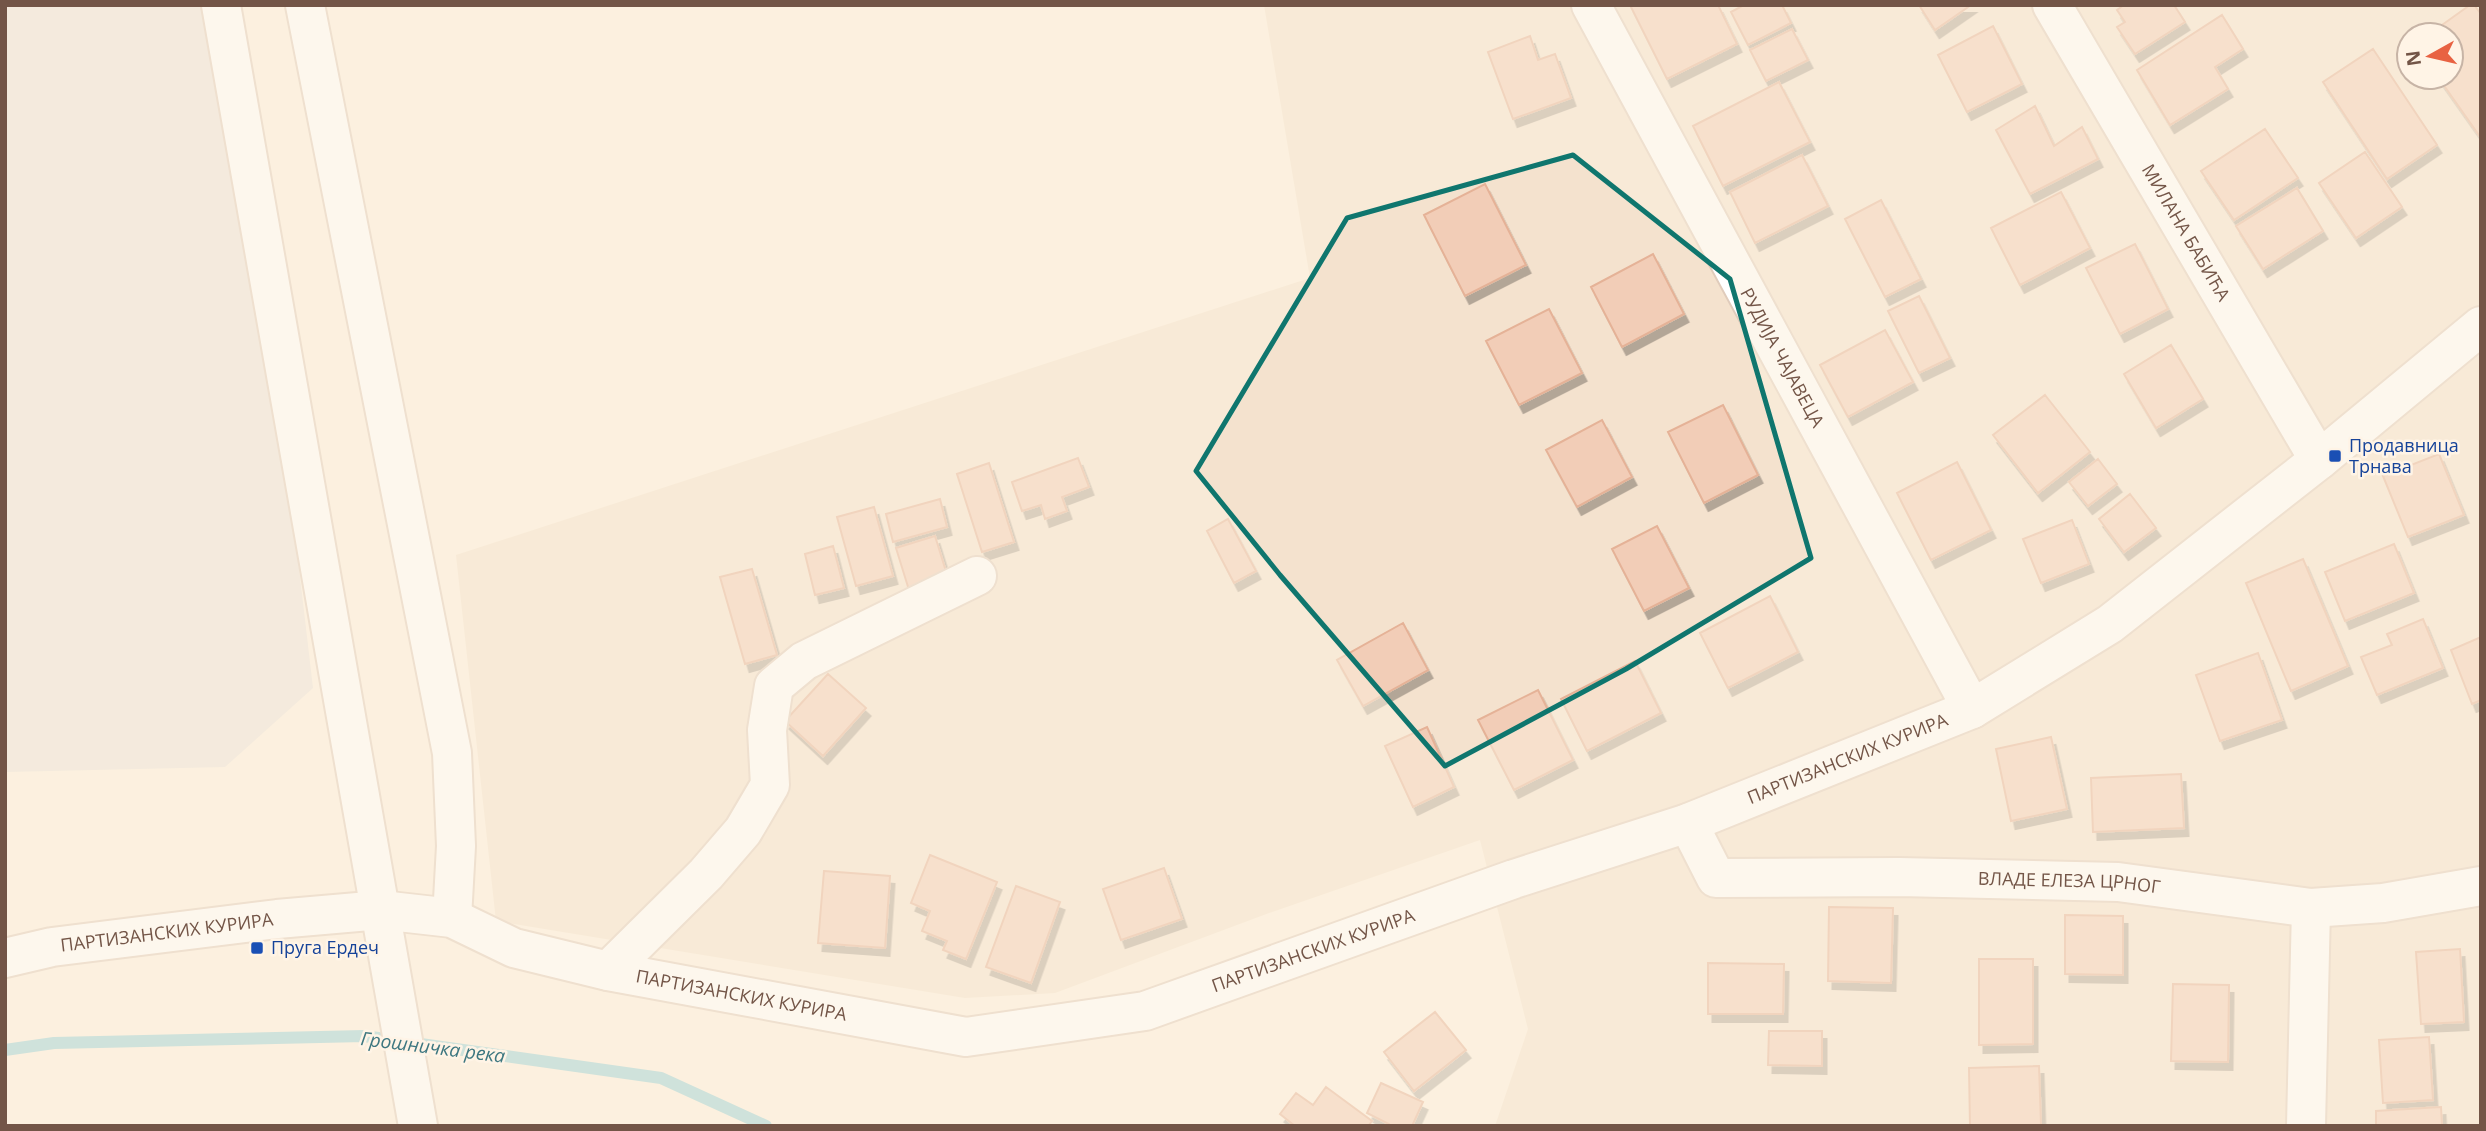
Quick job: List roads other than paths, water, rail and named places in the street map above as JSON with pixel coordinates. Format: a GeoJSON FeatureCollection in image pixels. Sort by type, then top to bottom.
{"type":"FeatureCollection","features":[{"type":"Feature","properties":{"kind":"street"},"geometry":{"type":"LineString","coordinates":[[221,5],[418,1126]]}},
{"type":"Feature","properties":{"kind":"street"},"geometry":{"type":"LineString","coordinates":[[305,5],[452,753],[456,846],[452,918]]}},
{"type":"Feature","properties":{"kind":"street","name":"РУДИЈА ЧАЈАВЕЦА"},"geometry":{"type":"LineString","coordinates":[[1591,5],[1972,709]]}},
{"type":"Feature","properties":{"kind":"street","name":"МИЛАНА БАБИЋА"},"geometry":{"type":"LineString","coordinates":[[2052,5],[2319,460]]}},
{"type":"Feature","properties":{"kind":"street","name":"ПАРТИЗАНСКИХ КУРИРА"},"geometry":{"type":"LineString","coordinates":[[5,958],[78,943],[277,919],[381,910],[452,918],[514,948],[608,971],[966,1037],[1145,1011],[1514,879],[1688,823],[1972,709],[2110,624],[2319,460],[2481,326]]}},
{"type":"Feature","properties":{"kind":"street"},"geometry":{"type":"LineString","coordinates":[[608,971],[706,874],[743,831],[770,785],[768,730],[774,686],[804,661],[977,576]]}},
{"type":"Feature","properties":{"kind":"street","name":"ВЛАДЕ ЕЛЕЗА ЦРНОГ"},"geometry":{"type":"LineString","coordinates":[[1688,823],[1716,878],[1899,877],[2118,882],[2311,908],[2383,903],[2481,886]]}},
{"type":"Feature","properties":{"kind":"street"},"geometry":{"type":"LineString","coordinates":[[2306,1126],[2311,908]]}},
{"type":"Feature","properties":{"kind":"waterway","name":"Грошничка река"},"geometry":{"type":"LineString","coordinates":[[5,1050],[54,1043],[364,1036],[661,1078],[766,1126]]}},
{"type":"Feature","properties":{"kind":"place","name":"Продавница Трнава"},"geometry":{"type":"Point","coordinates":[2335,456]}},
{"type":"Feature","properties":{"kind":"place","name":"Пруга Ердеч"},"geometry":{"type":"Point","coordinates":[257,948]}}]}
